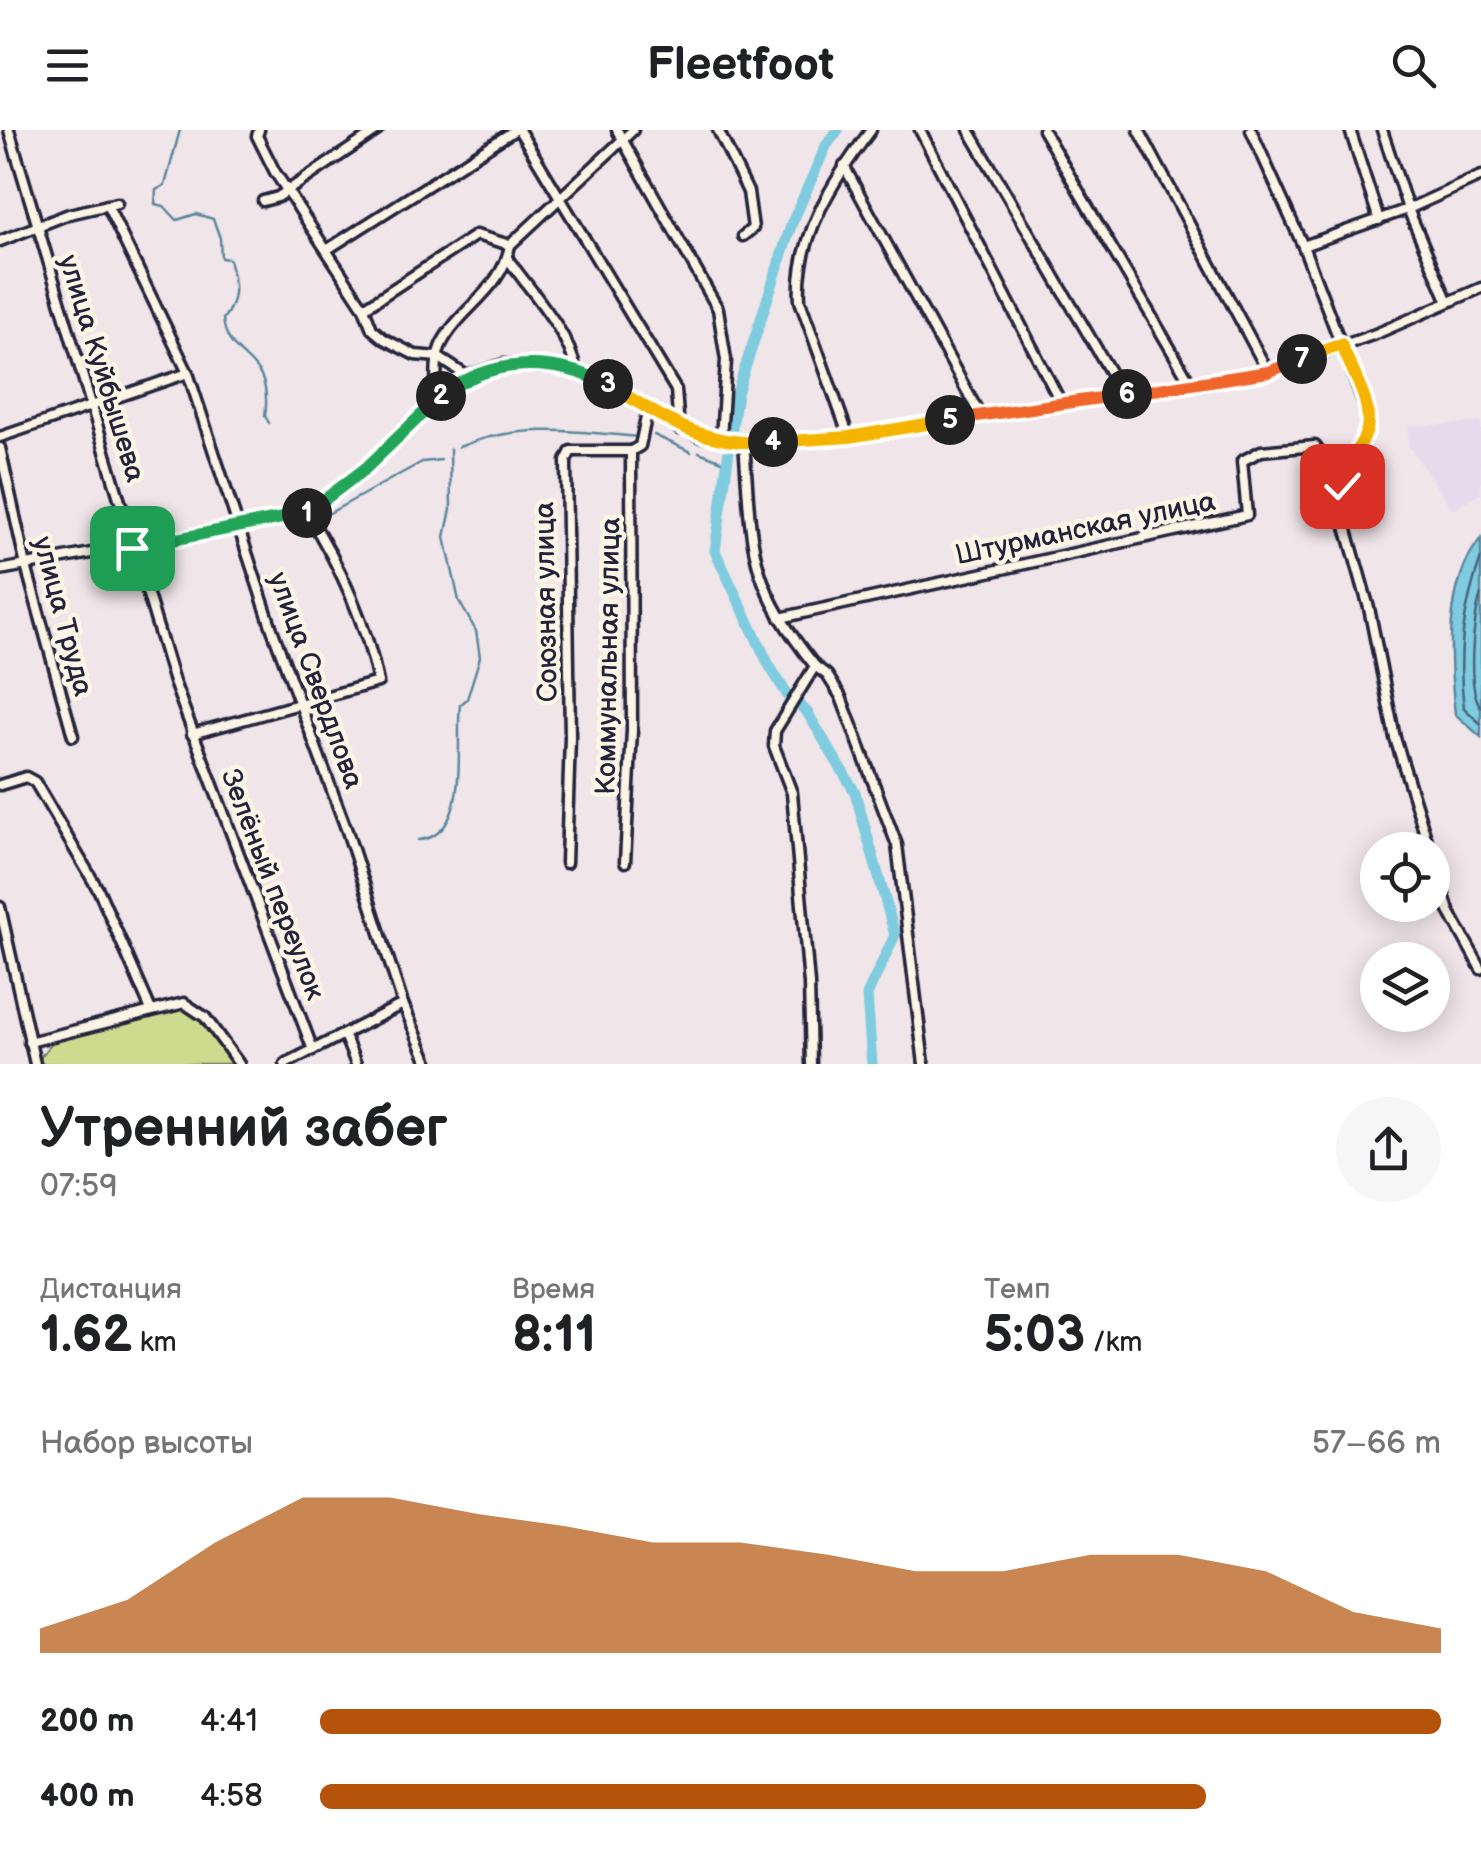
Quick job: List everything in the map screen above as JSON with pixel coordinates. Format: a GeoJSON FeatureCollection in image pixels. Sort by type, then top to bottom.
{"type":"FeatureCollection","features":[{"type":"Feature","properties":{"kind":"street","name":"улица Куйбышева"},"geometry":{"type":"LineString","coordinates":[[9,130],[192,734]]}},
{"type":"Feature","properties":{"kind":"street"},"geometry":{"type":"LineString","coordinates":[[263,202],[288,190],[378,130]]}},
{"type":"Feature","properties":{"kind":"street"},"geometry":{"type":"LineString","coordinates":[[328,248],[517,130],[676,390],[678,429]]}},
{"type":"Feature","properties":{"kind":"street"},"geometry":{"type":"LineString","coordinates":[[436,399],[442,343],[489,290],[508,259],[510,246],[619,134],[632,130]]}},
{"type":"Feature","properties":{"kind":"street"},"geometry":{"type":"LineString","coordinates":[[718,130],[748,192],[753,228],[742,236]]}},
{"type":"Feature","properties":{"kind":"street"},"geometry":{"type":"LineString","coordinates":[[849,437],[800,301],[798,278],[810,232],[844,166],[871,130]]}},
{"type":"Feature","properties":{"kind":"street"},"geometry":{"type":"LineString","coordinates":[[920,130],[1060,403]]}},
{"type":"Feature","properties":{"kind":"street"},"geometry":{"type":"LineString","coordinates":[[969,130],[1124,394]]}},
{"type":"Feature","properties":{"kind":"street"},"geometry":{"type":"LineString","coordinates":[[1043,130],[1190,382]]}},
{"type":"Feature","properties":{"kind":"street"},"geometry":{"type":"LineString","coordinates":[[1154,130],[1140,133],[1268,372]]}},
{"type":"Feature","properties":{"kind":"street"},"geometry":{"type":"LineString","coordinates":[[1251,130],[1303,246],[1368,414],[1368,426],[1344,470],[1343,516],[1368,608],[1395,738],[1425,832]]}},
{"type":"Feature","properties":{"kind":"street"},"geometry":{"type":"LineString","coordinates":[[1350,130],[1379,220]]}},
{"type":"Feature","properties":{"kind":"street"},"geometry":{"type":"LineString","coordinates":[[1382,130],[1408,209],[1448,302]]}},
{"type":"Feature","properties":{"kind":"street"},"geometry":{"type":"LineString","coordinates":[[258,133],[288,190],[364,308],[372,329],[415,355],[438,357],[467,376]]}},
{"type":"Feature","properties":{"kind":"street"},"geometry":{"type":"LineString","coordinates":[[619,134],[718,309],[726,360],[721,439]]}},
{"type":"Feature","properties":{"kind":"street"},"geometry":{"type":"LineString","coordinates":[[844,166],[980,415]]}},
{"type":"Feature","properties":{"kind":"street"},"geometry":{"type":"LineString","coordinates":[[1303,246],[1408,209],[1481,176]]}},
{"type":"Feature","properties":{"kind":"street","name":"улица Свердлова"},"geometry":{"type":"LineString","coordinates":[[36,226],[112,204],[188,372],[403,1004],[429,1064]]}},
{"type":"Feature","properties":{"kind":"street"},"geometry":{"type":"LineString","coordinates":[[0,241],[36,226]]}},
{"type":"Feature","properties":{"kind":"street"},"geometry":{"type":"LineString","coordinates":[[364,308],[476,234],[510,246]]}},
{"type":"Feature","properties":{"kind":"street"},"geometry":{"type":"LineString","coordinates":[[508,259],[553,323],[573,356],[576,370]]}},
{"type":"Feature","properties":{"kind":"street"},"geometry":{"type":"LineString","coordinates":[[0,570],[136,548],[307,513],[366,468],[436,399],[467,376],[503,364],[576,370],[648,408],[678,429],[721,439],[757,444],[849,437],[1268,372],[1378,334],[1481,288]]}},
{"type":"Feature","properties":{"kind":"street"},"geometry":{"type":"LineString","coordinates":[[0,437],[188,372]]}},
{"type":"Feature","properties":{"kind":"street"},"geometry":{"type":"LineString","coordinates":[[632,452],[640,446],[648,408]]}},
{"type":"Feature","properties":{"kind":"street"},"geometry":{"type":"LineString","coordinates":[[744,442],[753,560],[780,618],[815,666],[828,675],[841,698],[897,845],[924,1064]]}},
{"type":"Feature","properties":{"kind":"street","name":"Штурманская улица"},"geometry":{"type":"LineString","coordinates":[[780,618],[1247,515],[1242,472],[1248,456],[1314,446],[1330,466],[1344,470]]}},
{"type":"Feature","properties":{"kind":"street","name":"улица Труда"},"geometry":{"type":"LineString","coordinates":[[0,448],[26,566],[73,736]]}},
{"type":"Feature","properties":{"kind":"street","name":"Союзная улица"},"geometry":{"type":"LineString","coordinates":[[566,863],[570,737],[566,461],[571,451],[632,452]]}},
{"type":"Feature","properties":{"kind":"street","name":"Коммунальная улица"},"geometry":{"type":"LineString","coordinates":[[624,862],[632,730],[632,452]]}},
{"type":"Feature","properties":{"kind":"street"},"geometry":{"type":"LineString","coordinates":[[192,734],[378,682],[360,620],[326,543],[307,513]]}},
{"type":"Feature","properties":{"kind":"street"},"geometry":{"type":"LineString","coordinates":[[811,1064],[809,984],[792,794],[774,746],[774,731],[815,666]]}},
{"type":"Feature","properties":{"kind":"street","name":"Зелёный переулок"},"geometry":{"type":"LineString","coordinates":[[192,734],[262,904],[313,1050]]}},
{"type":"Feature","properties":{"kind":"street"},"geometry":{"type":"LineString","coordinates":[[0,784],[26,777],[35,782],[99,891],[150,1010]]}},
{"type":"Feature","properties":{"kind":"street"},"geometry":{"type":"LineString","coordinates":[[0,908],[35,1064]]}},
{"type":"Feature","properties":{"kind":"street"},"geometry":{"type":"LineString","coordinates":[[1450,910],[1481,969]]}},
{"type":"Feature","properties":{"kind":"street"},"geometry":{"type":"LineString","coordinates":[[29,1042],[171,1004],[192,1006],[239,1064]]}},
{"type":"Feature","properties":{"kind":"street"},"geometry":{"type":"LineString","coordinates":[[285,1064],[403,1004]]}},
{"type":"Feature","properties":{"kind":"street"},"geometry":{"type":"LineString","coordinates":[[344,1035],[356,1064]]}},
{"type":"Feature","properties":{"kind":"shaded area"},"geometry":{"type":"Polygon","coordinates":[[[1481,423],[1481,493],[1453,510],[1408,445],[1408,426],[1481,423]]]}},
{"type":"Feature","properties":{"kind":"green space"},"geometry":{"type":"Polygon","coordinates":[[[182,1006],[206,1022],[235,1064],[41,1064],[40,1058],[54,1039],[182,1006]]]}},
{"type":"Feature","properties":{"kind":"water"},"geometry":{"type":"Polygon","coordinates":[[[1481,538],[1481,737],[1455,714],[1451,646],[1460,577],[1481,538]]]}},
{"type":"Feature","properties":{"kind":"waterway"},"geometry":{"type":"LineString","coordinates":[[180,130],[165,185],[156,190],[155,204],[164,206],[177,220],[196,214],[213,219],[220,238],[221,258],[229,259],[234,283],[232,304],[223,319],[226,333],[263,380],[269,423]]}},
{"type":"Feature","properties":{"kind":"waterway"},"geometry":{"type":"LineString","coordinates":[[838,130],[826,146],[792,223],[737,393],[715,551],[769,665],[788,696],[807,712],[855,792],[895,935],[867,995],[872,1064]]}},
{"type":"Feature","properties":{"kind":"waterway"},"geometry":{"type":"LineString","coordinates":[[459,447],[480,439],[524,432],[638,437]]}},
{"type":"Feature","properties":{"kind":"waterway"},"geometry":{"type":"LineString","coordinates":[[654,435],[691,452]]}},
{"type":"Feature","properties":{"kind":"waterway"},"geometry":{"type":"LineString","coordinates":[[418,840],[435,835],[447,823],[454,806],[460,705],[467,699],[480,657],[476,631],[459,601],[445,537],[451,509],[450,449]]}},
{"type":"Feature","properties":{"kind":"waterway"},"geometry":{"type":"LineString","coordinates":[[699,452],[725,462]]}},
{"type":"Feature","properties":{"kind":"waterway"},"geometry":{"type":"LineString","coordinates":[[326,515],[422,462],[441,460]]}},
{"type":"Feature","properties":{"kind":"route"},"geometry":{"type":"LineString","coordinates":[[132,548],[307,513],[366,468],[436,399],[467,376],[503,364],[576,370],[607,383],[678,429],[698,436],[757,444],[849,437],[1268,372],[1341,344],[1368,414],[1366,435],[1344,470],[1342,486]]}}]}
